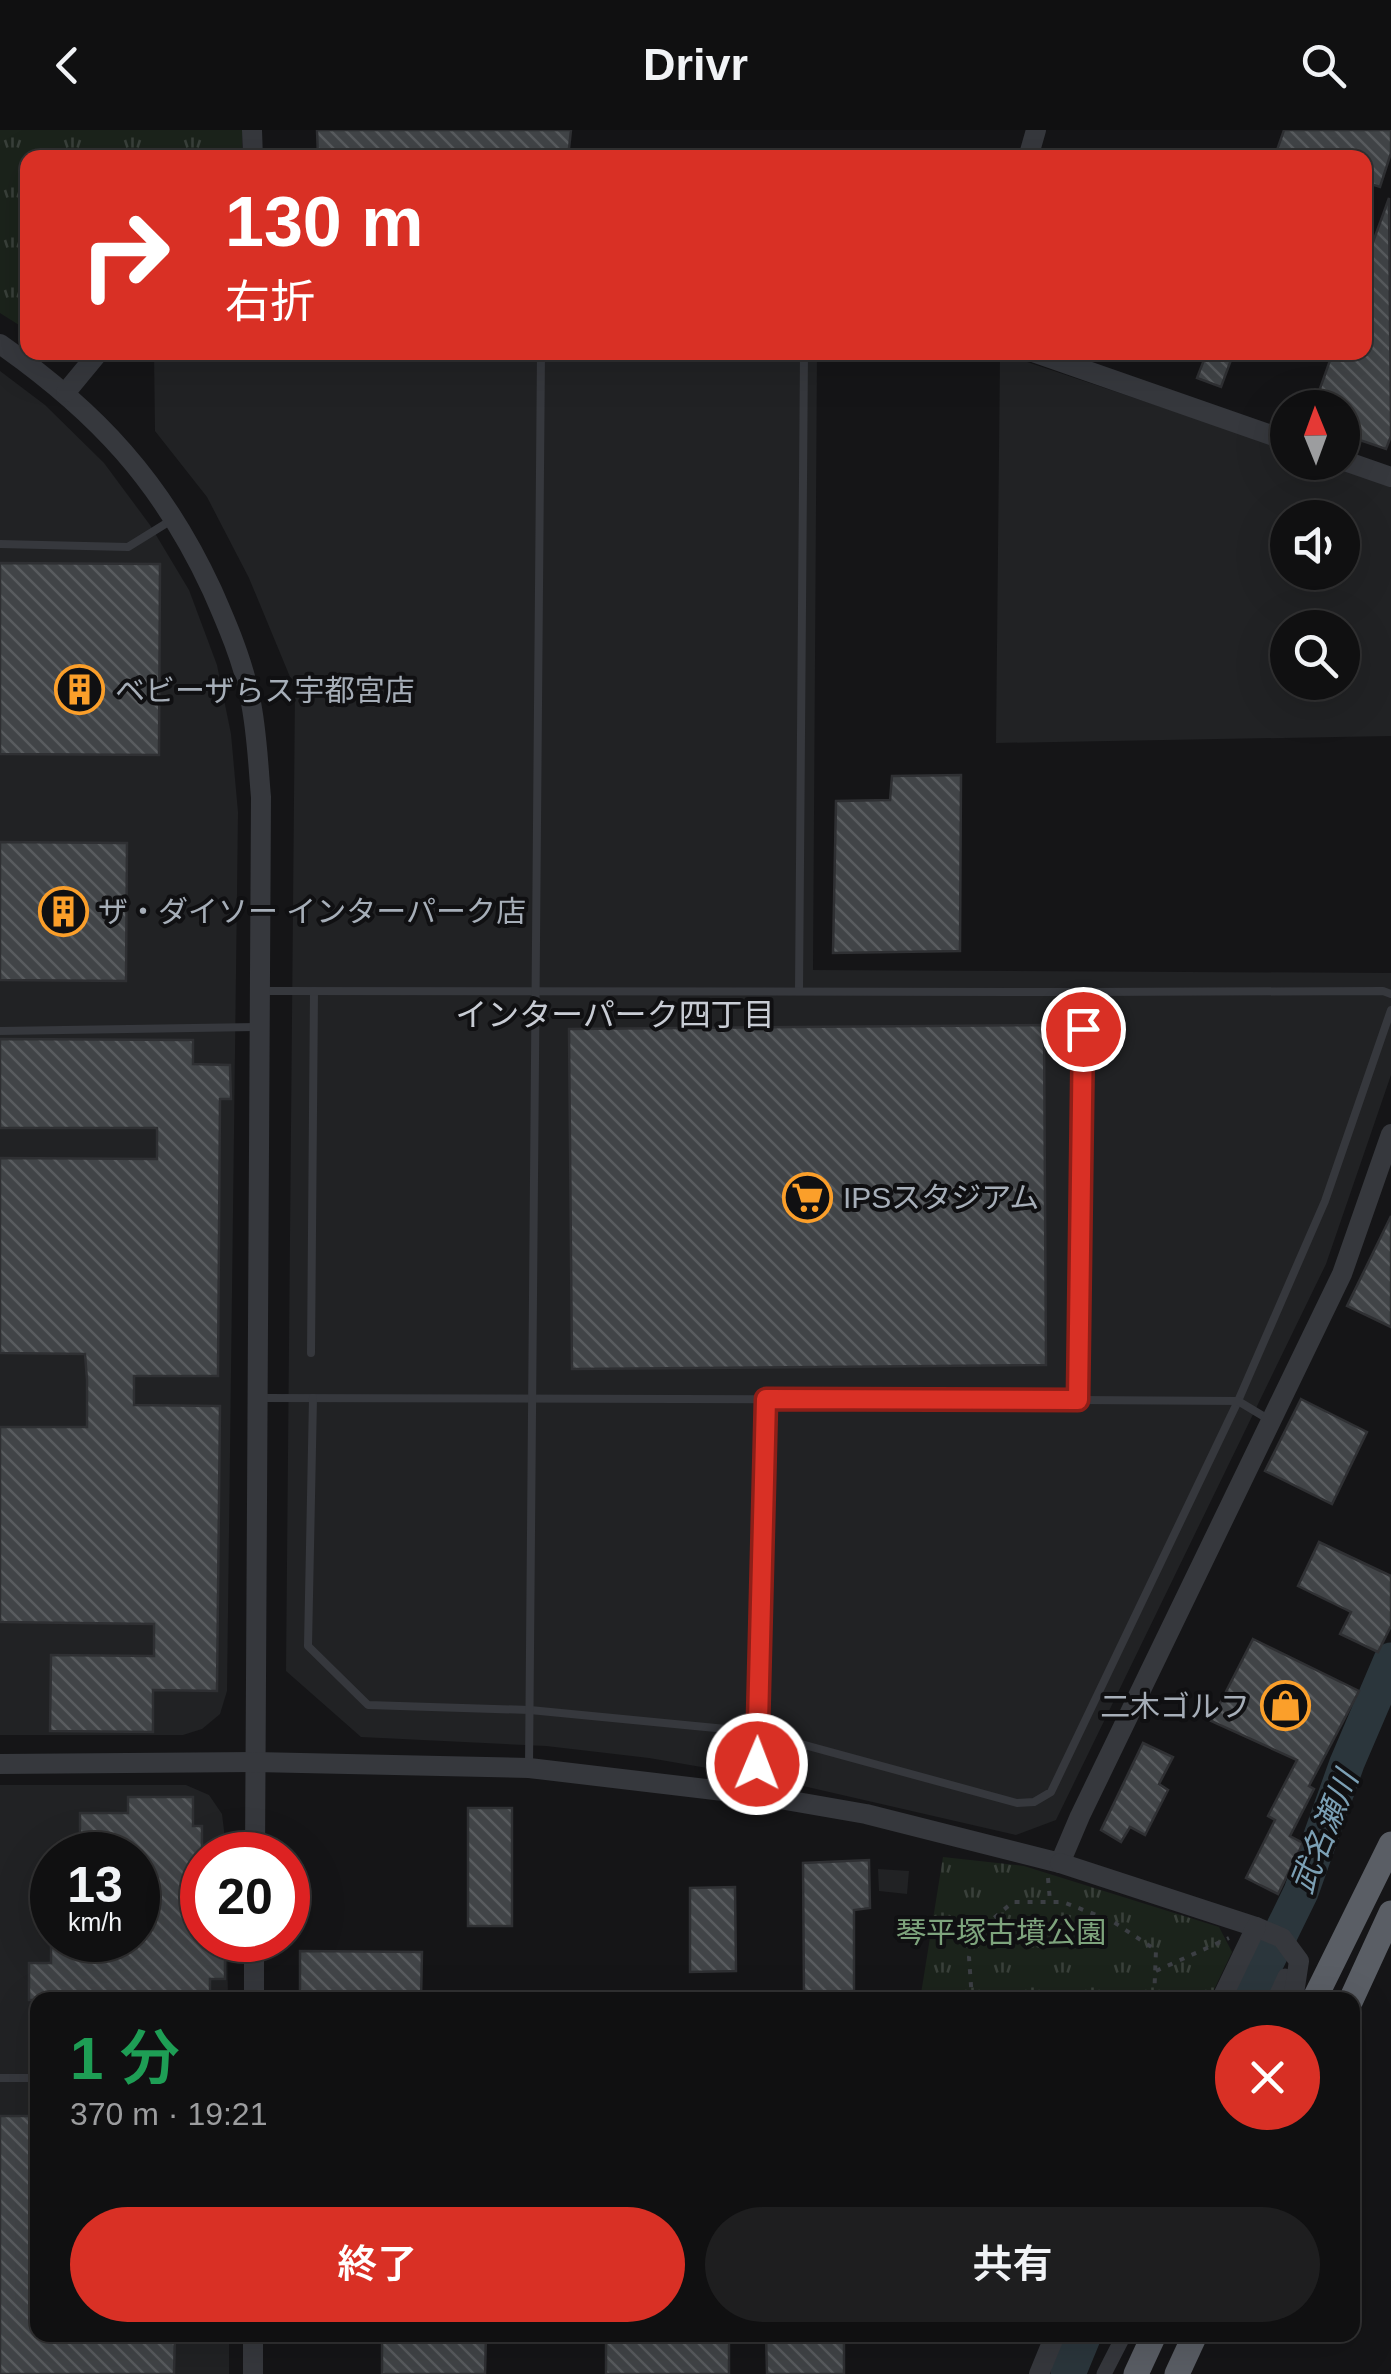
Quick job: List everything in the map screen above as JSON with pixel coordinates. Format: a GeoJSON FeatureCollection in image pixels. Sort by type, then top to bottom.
{"type":"FeatureCollection","features":[{"type":"Feature","properties":{"kind":"highway"},"geometry":{"type":"LineString","coordinates":[[1318,1992],[1386,1854],[1391,1835]]}},
{"type":"Feature","properties":{"kind":"highway"},"geometry":{"type":"LineString","coordinates":[[1354,1992],[1391,1913]]}},
{"type":"Feature","properties":{"kind":"highway"},"geometry":{"type":"LineString","coordinates":[[1136,2374],[1151,2342]]}},
{"type":"Feature","properties":{"kind":"highway"},"geometry":{"type":"LineString","coordinates":[[1177,2374],[1192,2342]]}},
{"type":"Feature","properties":{"kind":"street"},"geometry":{"type":"LineString","coordinates":[[22,360],[66,392],[132,458],[188,538],[226,620],[250,697],[262,797],[255,1832]]}},
{"type":"Feature","properties":{"kind":"street"},"geometry":{"type":"LineString","coordinates":[[66,392],[92,360]]}},
{"type":"Feature","properties":{"kind":"street"},"geometry":{"type":"LineString","coordinates":[[1057,360],[1270,435]]}},
{"type":"Feature","properties":{"kind":"street"},"geometry":{"type":"LineString","coordinates":[[1360,466],[1391,477]]}},
{"type":"Feature","properties":{"kind":"street"},"geometry":{"type":"LineString","coordinates":[[1060,1863],[1342,1274],[1391,1134]]}},
{"type":"Feature","properties":{"kind":"street"},"geometry":{"type":"LineString","coordinates":[[0,1764],[255,1762],[529,1768],[757,1795],[866,1814],[1060,1863],[1256,1927],[1282,1938],[1299,1961],[1294,1992]]}},
{"type":"Feature","properties":{"kind":"street"},"geometry":{"type":"LineString","coordinates":[[1225,1992],[1256,1927]]}},
{"type":"Feature","properties":{"kind":"street"},"geometry":{"type":"LineString","coordinates":[[254,1962],[254,1992]]}},
{"type":"Feature","properties":{"kind":"street"},"geometry":{"type":"LineString","coordinates":[[1278,1992],[1285,1976]]}},
{"type":"Feature","properties":{"kind":"street"},"geometry":{"type":"LineString","coordinates":[[253,2342],[253,2374]]}},
{"type":"Feature","properties":{"kind":"street"},"geometry":{"type":"LineString","coordinates":[[1038,2374],[1052,2342]]}},
{"type":"Feature","properties":{"kind":"street"},"geometry":{"type":"LineString","coordinates":[[1104,2374],[1120,2342]]}},
{"type":"Feature","properties":{"kind":"lane"},"geometry":{"type":"LineString","coordinates":[[529,1768],[541,360]]}},
{"type":"Feature","properties":{"kind":"lane"},"geometry":{"type":"LineString","coordinates":[[799,991],[804,360]]}},
{"type":"Feature","properties":{"kind":"lane"},"geometry":{"type":"LineString","coordinates":[[0,544],[128,547],[174,518]]}},
{"type":"Feature","properties":{"kind":"lane"},"geometry":{"type":"LineString","coordinates":[[260,990],[1383,990],[1391,994]]}},
{"type":"Feature","properties":{"kind":"lane"},"geometry":{"type":"LineString","coordinates":[[311,1354],[314,990]]}},
{"type":"Feature","properties":{"kind":"lane"},"geometry":{"type":"LineString","coordinates":[[1078,1400],[1084,992]]}},
{"type":"Feature","properties":{"kind":"lane"},"geometry":{"type":"LineString","coordinates":[[313,1398],[308,1646],[368,1705],[530,1710],[758,1732],[1017,1803],[1034,1802],[1051,1792],[1238,1401],[1325,1201],[1391,1010]]}},
{"type":"Feature","properties":{"kind":"lane"},"geometry":{"type":"LineString","coordinates":[[0,1031],[260,1026]]}},
{"type":"Feature","properties":{"kind":"lane"},"geometry":{"type":"LineString","coordinates":[[258,1398],[1238,1401],[1271,1420]]}},
{"type":"Feature","properties":{"kind":"lane"},"geometry":{"type":"LineString","coordinates":[[757,1795],[766,1399]]}},
{"type":"Feature","properties":{"kind":"lane"},"geometry":{"type":"LineString","coordinates":[[0,2078],[30,2078]]}},
{"type":"Feature","properties":{"kind":"path"},"geometry":{"type":"LineString","coordinates":[[971,1992],[969,1957],[981,1929],[1013,1902],[1063,1902],[1112,1920],[1156,1950],[1155,1992]]}},
{"type":"Feature","properties":{"kind":"path"},"geometry":{"type":"LineString","coordinates":[[1156,1970],[1256,1927]]}},
{"type":"Feature","properties":{"kind":"shaded area"},"geometry":{"type":"Polygon","coordinates":[[[154,360],[817,360],[813,970],[1391,973],[1391,1075],[1326,1264],[1056,1820],[1016,1835],[777,1780],[649,1758],[546,1746],[361,1737],[286,1671],[295,689],[249,578],[207,497],[155,431],[154,360]]]}},
{"type":"Feature","properties":{"kind":"shaded area"},"geometry":{"type":"Polygon","coordinates":[[[1000,360],[1021,360],[1270,443],[1270,480],[1360,480],[1360,474],[1391,484],[1391,736],[996,743],[1000,360]]]}},
{"type":"Feature","properties":{"kind":"shaded area"},"geometry":{"type":"Polygon","coordinates":[[[0,371],[45,405],[104,463],[150,525],[189,590],[217,665],[231,734],[238,812],[227,1691],[220,1714],[202,1729],[183,1735],[0,1735],[0,371]]]}},
{"type":"Feature","properties":{"kind":"shaded area"},"geometry":{"type":"Polygon","coordinates":[[[0,1785],[186,1785],[209,1795],[222,1814],[224,1832],[180,1832],[180,1962],[227,1962],[228,1992],[30,1992],[30,2342],[229,2342],[229,2374],[0,2374],[0,1785]]]}},
{"type":"Feature","properties":{"kind":"shaded area"},"geometry":{"type":"Polygon","coordinates":[[[878,1869],[909,1871],[907,1894],[879,1891],[878,1869]]]}},
{"type":"Feature","properties":{"kind":"green space"},"geometry":{"type":"Polygon","coordinates":[[[0,130],[242,130],[242,150],[20,150],[20,326],[0,313],[0,130]]]}},
{"type":"Feature","properties":{"kind":"green space","name":"琴平塚古墳公園"},"geometry":{"type":"Polygon","coordinates":[[[943,1857],[1024,1866],[1219,1927],[1232,1952],[1213,1992],[921,1992],[943,1857]]]}},
{"type":"Feature","properties":{"kind":"building"},"geometry":{"type":"Polygon","coordinates":[[[317,130],[571,130],[569,150],[318,150],[317,130]]]}},
{"type":"Feature","properties":{"kind":"building"},"geometry":{"type":"Polygon","coordinates":[[[1284,130],[1391,130],[1391,153],[1380,187],[1372,184],[1372,150],[1277,150],[1284,130]]]}},
{"type":"Feature","properties":{"kind":"building"},"geometry":{"type":"Polygon","coordinates":[[[1389,198],[1391,436],[1386,449],[1360,440],[1360,390],[1319,390],[1330,360],[1372,360],[1372,245],[1389,198]]]}},
{"type":"Feature","properties":{"kind":"building"},"geometry":{"type":"Polygon","coordinates":[[[1204,360],[1231,360],[1221,387],[1197,378],[1204,360]]]}},
{"type":"Feature","properties":{"kind":"building","name":"ベビーザらス宇都宮店"},"geometry":{"type":"Polygon","coordinates":[[[0,563],[160,564],[159,755],[0,754],[0,563]]]}},
{"type":"Feature","properties":{"kind":"building"},"geometry":{"type":"Polygon","coordinates":[[[961,775],[960,951],[833,953],[836,801],[890,800],[892,776],[961,775]]]}},
{"type":"Feature","properties":{"kind":"building","name":"ザ・ダイソー インターパーク店"},"geometry":{"type":"Polygon","coordinates":[[[0,842],[127,843],[126,981],[0,980],[0,842]]]}},
{"type":"Feature","properties":{"kind":"building","name":"IPSスタジアム"},"geometry":{"type":"Polygon","coordinates":[[[1044,1025],[1046,1365],[572,1369],[569,1029],[1044,1025]]]}},
{"type":"Feature","properties":{"kind":"building"},"geometry":{"type":"Polygon","coordinates":[[[0,1039],[193,1040],[193,1064],[230,1065],[231,1099],[220,1099],[218,1376],[134,1376],[134,1405],[220,1406],[217,1691],[153,1690],[153,1732],[50,1731],[51,1655],[154,1656],[154,1624],[0,1622],[0,1427],[87,1427],[87,1380],[85,1354],[0,1353],[0,1158],[157,1159],[157,1128],[0,1128],[0,1039]]]}},
{"type":"Feature","properties":{"kind":"building"},"geometry":{"type":"Polygon","coordinates":[[[1391,1216],[1391,1327],[1347,1306],[1391,1216]]]}},
{"type":"Feature","properties":{"kind":"building"},"geometry":{"type":"Polygon","coordinates":[[[1301,1399],[1367,1432],[1332,1504],[1265,1471],[1301,1399]]]}},
{"type":"Feature","properties":{"kind":"building"},"geometry":{"type":"Polygon","coordinates":[[[1319,1542],[1391,1576],[1391,1626],[1378,1652],[1340,1634],[1351,1612],[1298,1586],[1319,1542]]]}},
{"type":"Feature","properties":{"kind":"building","name":"二木ゴルフ"},"geometry":{"type":"Polygon","coordinates":[[[1253,1639],[1359,1691],[1309,1786],[1314,1789],[1290,1836],[1303,1843],[1278,1894],[1246,1878],[1275,1820],[1268,1816],[1297,1760],[1211,1721],[1253,1639]]]}},
{"type":"Feature","properties":{"kind":"building"},"geometry":{"type":"Polygon","coordinates":[[[1143,1743],[1173,1757],[1159,1784],[1168,1790],[1145,1835],[1130,1827],[1121,1842],[1101,1830],[1143,1743]]]}},
{"type":"Feature","properties":{"kind":"building"},"geometry":{"type":"Polygon","coordinates":[[[128,1797],[193,1797],[193,1826],[202,1826],[202,1832],[180,1832],[180,1962],[225,1962],[225,1979],[210,1979],[210,1992],[30,1992],[29,2000],[29,1963],[160,1962],[160,1832],[80,1832],[80,1813],[128,1813],[128,1797]]]}},
{"type":"Feature","properties":{"kind":"building"},"geometry":{"type":"Polygon","coordinates":[[[468,1808],[512,1808],[512,1926],[468,1926],[468,1808]]]}},
{"type":"Feature","properties":{"kind":"building"},"geometry":{"type":"Polygon","coordinates":[[[869,1860],[870,1908],[854,1910],[854,1992],[804,1992],[803,1863],[869,1860]]]}},
{"type":"Feature","properties":{"kind":"building"},"geometry":{"type":"Polygon","coordinates":[[[735,1887],[736,1971],[690,1972],[690,1888],[735,1887]]]}},
{"type":"Feature","properties":{"kind":"building"},"geometry":{"type":"Polygon","coordinates":[[[310,1951],[422,1952],[421,1992],[300,1992],[300,1962],[310,1962],[310,1951]]]}},
{"type":"Feature","properties":{"kind":"building"},"geometry":{"type":"Polygon","coordinates":[[[0,2116],[30,2116],[30,2342],[175,2342],[174,2374],[0,2374],[0,2116]]]}},
{"type":"Feature","properties":{"kind":"building"},"geometry":{"type":"Polygon","coordinates":[[[382,2342],[486,2342],[485,2374],[382,2374],[382,2342]]]}},
{"type":"Feature","properties":{"kind":"building"},"geometry":{"type":"Polygon","coordinates":[[[606,2342],[729,2342],[729,2374],[606,2374],[606,2342]]]}},
{"type":"Feature","properties":{"kind":"building"},"geometry":{"type":"Polygon","coordinates":[[[766,2342],[844,2342],[844,2374],[767,2374],[766,2342]]]}},
{"type":"Feature","properties":{"kind":"waterway","name":"武名瀬川"},"geometry":{"type":"LineString","coordinates":[[1252,1992],[1301,1892],[1347,1763],[1391,1660]]}},
{"type":"Feature","properties":{"kind":"waterway","name":"武名瀬川"},"geometry":{"type":"LineString","coordinates":[[1068,2374],[1081,2342]]}},
{"type":"Feature","properties":{"kind":"place","name":"ベビーザらス宇都宮店"},"geometry":{"type":"Point","coordinates":[80,690]}},
{"type":"Feature","properties":{"kind":"place","name":"ザ・ダイソー インターパーク店"},"geometry":{"type":"Point","coordinates":[63,911]}},
{"type":"Feature","properties":{"kind":"place","name":"IPSスタジアム"},"geometry":{"type":"Point","coordinates":[808,1197]}},
{"type":"Feature","properties":{"kind":"place","name":"二木ゴルフ"},"geometry":{"type":"Point","coordinates":[1285,1706]}},
{"type":"Feature","properties":{"kind":"district","name":"インターパーク四丁目"},"geometry":{"type":"Point","coordinates":[615,1015]}},
{"type":"Feature","properties":{"kind":"route"},"geometry":{"type":"LineString","coordinates":[[757,1764],[766,1399],[1078,1400],[1083,1029]]}}]}
